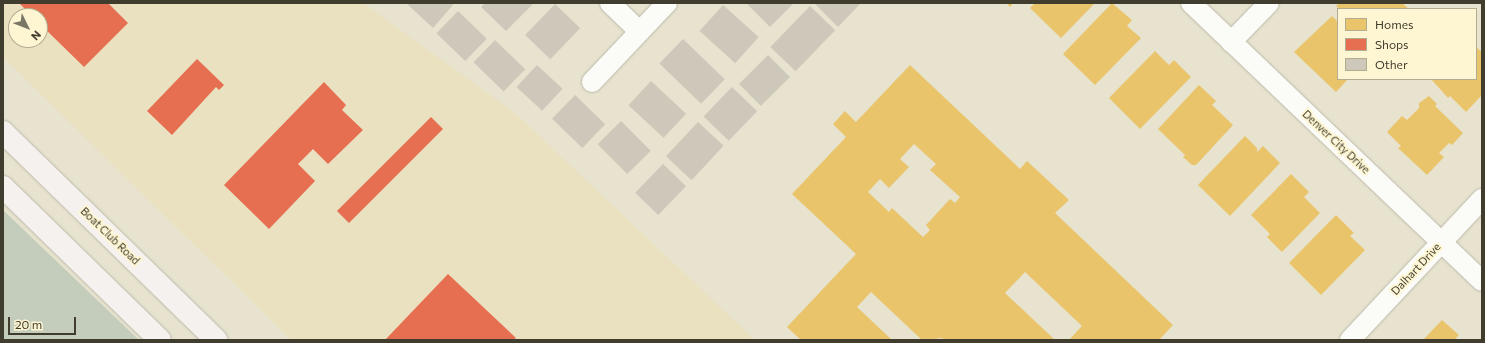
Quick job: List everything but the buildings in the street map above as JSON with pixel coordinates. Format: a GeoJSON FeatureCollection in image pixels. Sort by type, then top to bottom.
{"type":"FeatureCollection","features":[{"type":"Feature","properties":{"kind":"main road","name":"Boat Club Road"},"geometry":{"type":"LineString","coordinates":[[3,132],[216,340]]}},
{"type":"Feature","properties":{"kind":"main road"},"geometry":{"type":"LineString","coordinates":[[3,187],[160,340]]}},
{"type":"Feature","properties":{"kind":"street"},"geometry":{"type":"LineString","coordinates":[[610,3],[639,32]]}},
{"type":"Feature","properties":{"kind":"street"},"geometry":{"type":"LineString","coordinates":[[592,82],[667,3]]}},
{"type":"Feature","properties":{"kind":"street","name":"Denver City Drive"},"geometry":{"type":"LineString","coordinates":[[1191,3],[1482,280]]}},
{"type":"Feature","properties":{"kind":"street"},"geometry":{"type":"LineString","coordinates":[[1231,42],[1269,3]]}},
{"type":"Feature","properties":{"kind":"street","name":"Dalhart Drive"},"geometry":{"type":"LineString","coordinates":[[1350,340],[1482,199]]}},
{"type":"Feature","properties":{"kind":"shaded area"},"geometry":{"type":"Polygon","coordinates":[[[3,3],[363,3],[514,112],[755,340],[291,340],[3,57],[3,3]]]}},
{"type":"Feature","properties":{"kind":"green space"},"geometry":{"type":"Polygon","coordinates":[[[3,210],[139,340],[3,340],[3,210]]]}}]}
